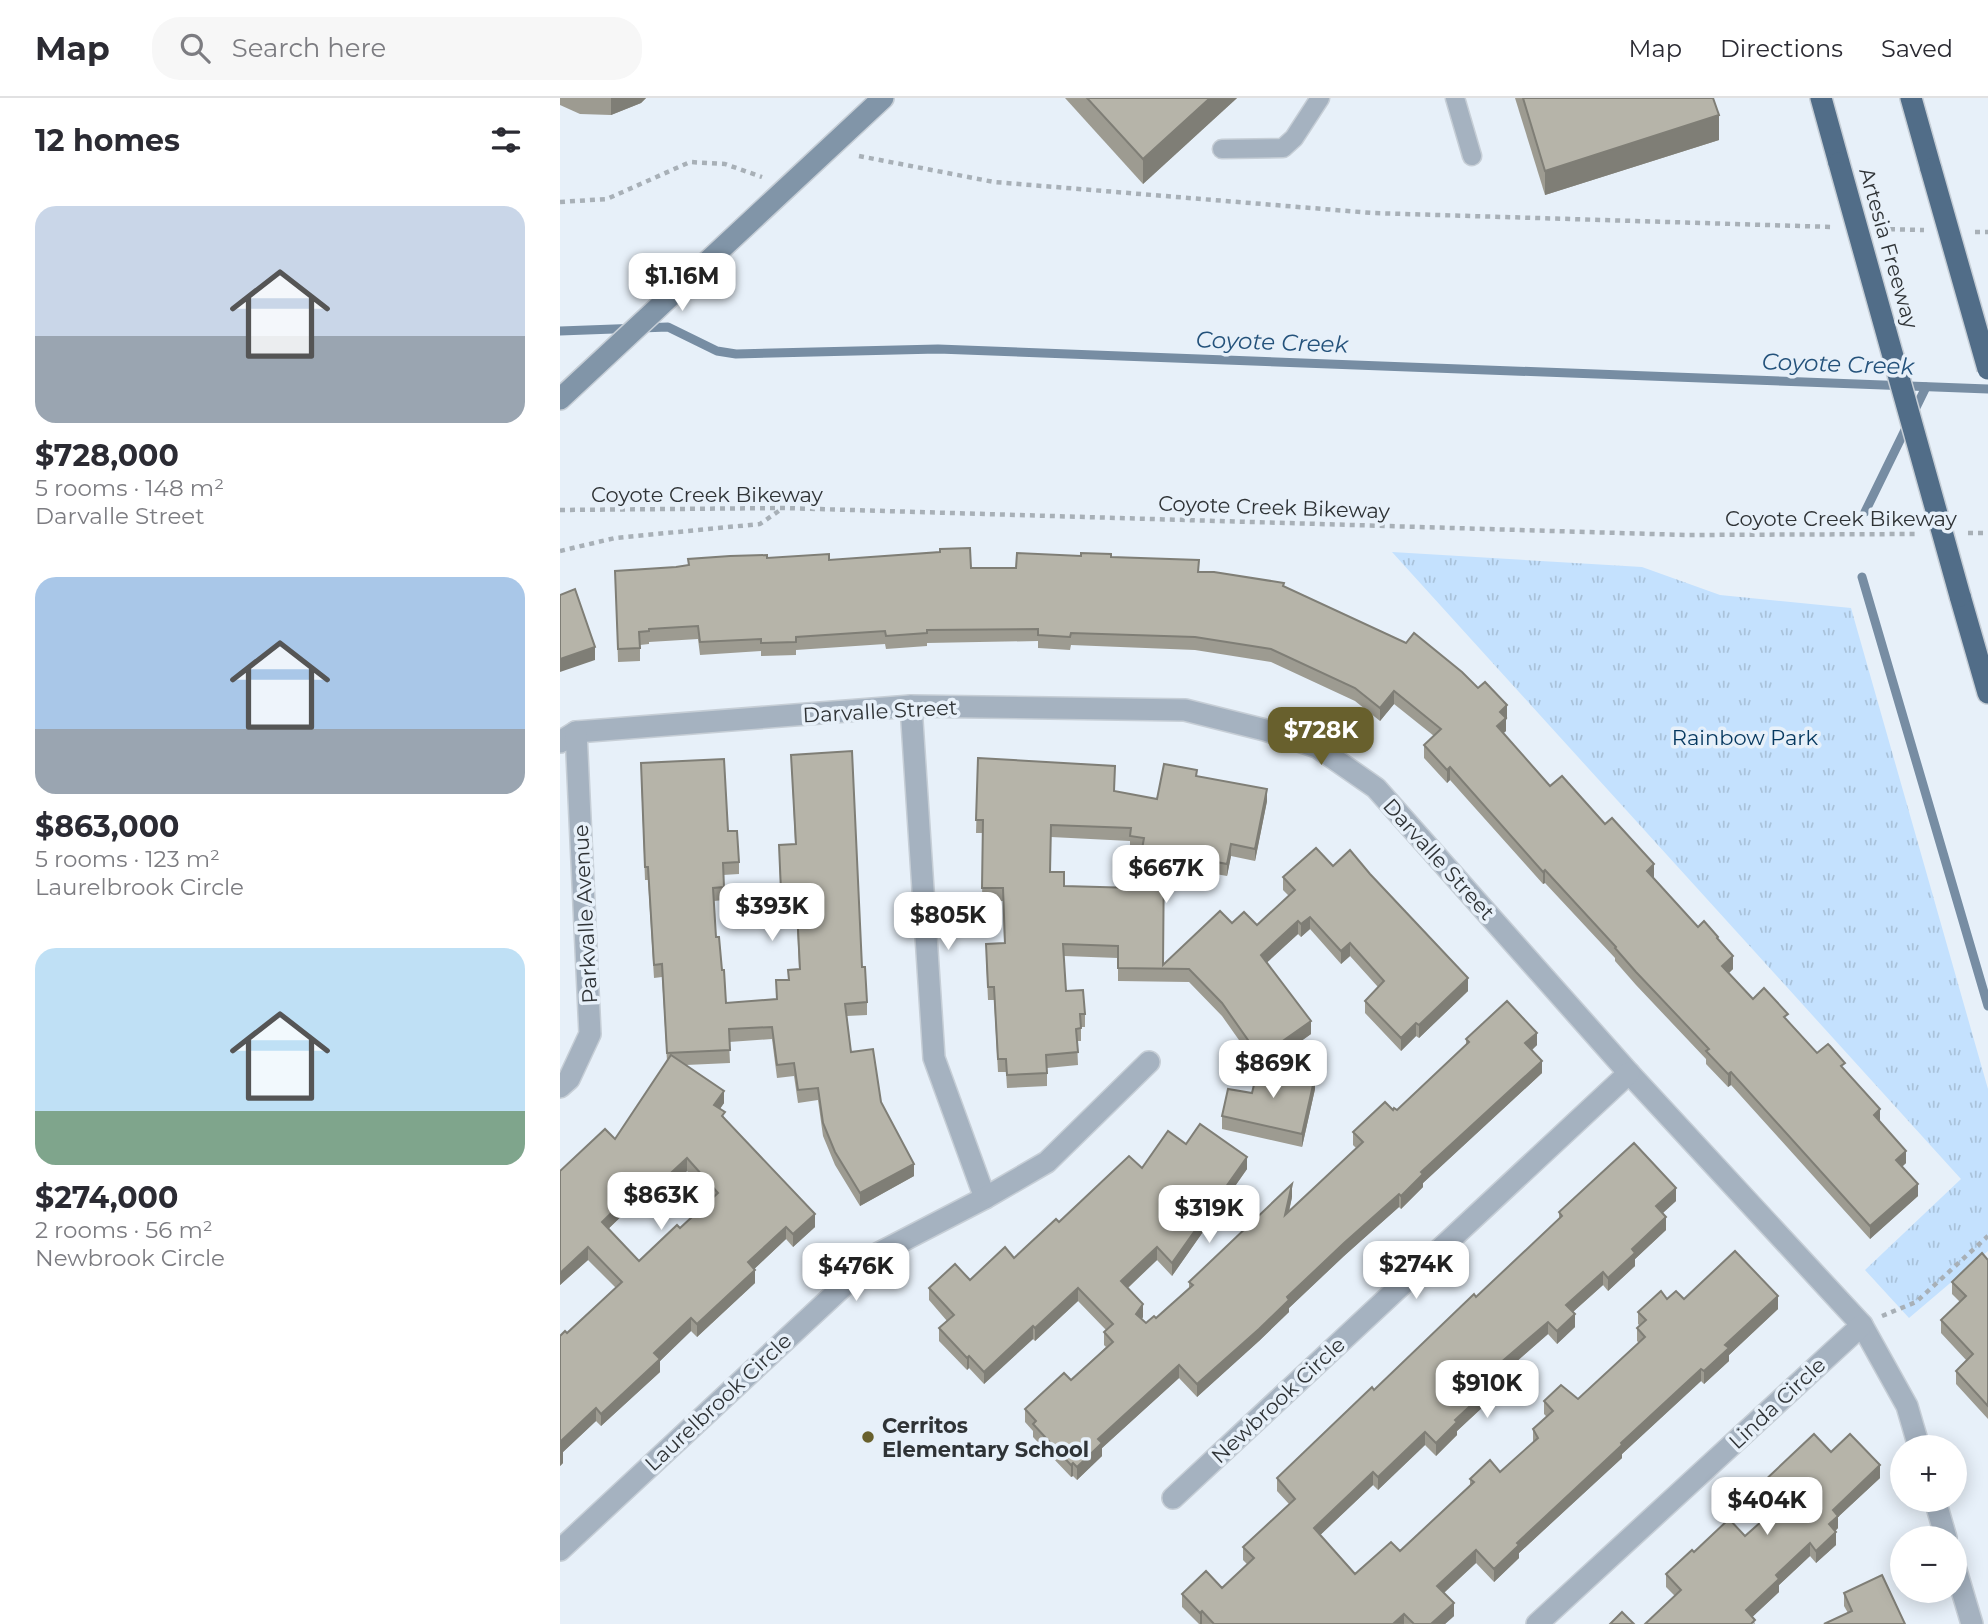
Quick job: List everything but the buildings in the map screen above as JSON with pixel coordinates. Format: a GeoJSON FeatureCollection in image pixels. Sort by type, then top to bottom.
{"type":"FeatureCollection","features":[{"type":"Feature","properties":{"kind":"highway","name":"Artesia Freeway"},"geometry":{"type":"LineString","coordinates":[[1821,98],[1988,693]]}},
{"type":"Feature","properties":{"kind":"highway"},"geometry":{"type":"LineString","coordinates":[[1911,98],[1988,369]]}},
{"type":"Feature","properties":{"kind":"main road"},"geometry":{"type":"LineString","coordinates":[[560,399],[884,98]]}},
{"type":"Feature","properties":{"kind":"street","name":"Darvalle Street"},"geometry":{"type":"LineString","coordinates":[[568,737],[911,706],[1185,710],[1265,730],[1317,747],[1376,788],[1629,1073],[1862,1325],[1907,1406],[1915,1435]]}},
{"type":"Feature","properties":{"kind":"street"},"geometry":{"type":"LineString","coordinates":[[911,706],[934,1058],[985,1198]]}},
{"type":"Feature","properties":{"kind":"street","name":"Parkvalle Avenue"},"geometry":{"type":"LineString","coordinates":[[560,1087],[569,1079],[590,1034],[568,737]]}},
{"type":"Feature","properties":{"kind":"street","name":"Laurelbrook Circle"},"geometry":{"type":"LineString","coordinates":[[560,1550],[879,1253],[985,1198],[1047,1162],[1149,1062]]}},
{"type":"Feature","properties":{"kind":"street","name":"Newbrook Circle"},"geometry":{"type":"LineString","coordinates":[[1173,1498],[1629,1073]]}},
{"type":"Feature","properties":{"kind":"street","name":"Linda Circle"},"geometry":{"type":"LineString","coordinates":[[1537,1624],[1862,1325]]}},
{"type":"Feature","properties":{"kind":"street"},"geometry":{"type":"LineString","coordinates":[[1966,1603],[1972,1624]]}},
{"type":"Feature","properties":{"kind":"lane"},"geometry":{"type":"LineString","coordinates":[[1222,149],[1283,148],[1294,138],[1320,98]]}},
{"type":"Feature","properties":{"kind":"lane"},"geometry":{"type":"LineString","coordinates":[[1455,98],[1472,156]]}},
{"type":"Feature","properties":{"kind":"path"},"geometry":{"type":"LineString","coordinates":[[811,164],[863,155],[994,182],[1372,213],[1837,228]]}},
{"type":"Feature","properties":{"kind":"path"},"geometry":{"type":"LineString","coordinates":[[560,202],[607,199],[690,162],[725,164],[764,177]]}},
{"type":"Feature","properties":{"kind":"path"},"geometry":{"type":"LineString","coordinates":[[1878,229],[1933,230]]}},
{"type":"Feature","properties":{"kind":"path"},"geometry":{"type":"LineString","coordinates":[[1974,232],[1988,232]]}},
{"type":"Feature","properties":{"kind":"path"},"geometry":{"type":"LineString","coordinates":[[560,551],[615,538],[760,524],[784,508]]}},
{"type":"Feature","properties":{"kind":"path","name":"Coyote Creek Bikeway"},"geometry":{"type":"LineString","coordinates":[[560,510],[784,508],[1687,535],[1920,534]]}},
{"type":"Feature","properties":{"kind":"path","name":"Coyote Creek Bikeway"},"geometry":{"type":"LineString","coordinates":[[1961,533],[1988,533]]}},
{"type":"Feature","properties":{"kind":"path"},"geometry":{"type":"LineString","coordinates":[[1862,1325],[1916,1302],[1988,1236]]}},
{"type":"Feature","properties":{"kind":"green space","name":"Rainbow Park"},"geometry":{"type":"Polygon","coordinates":[[[1392,552],[1642,567],[1720,595],[1851,608],[1988,1089],[1988,1251],[1909,1318],[1865,1270],[1961,1179],[1392,552]]]}},
{"type":"Feature","properties":{"kind":"waterway","name":"Coyote Creek"},"geometry":{"type":"LineString","coordinates":[[560,331],[668,327],[717,351],[736,354],[938,349],[1988,389]]}},
{"type":"Feature","properties":{"kind":"waterway"},"geometry":{"type":"LineString","coordinates":[[1865,512],[1926,387]]}},
{"type":"Feature","properties":{"kind":"waterway"},"geometry":{"type":"LineString","coordinates":[[1862,577],[1988,1006]]}},
{"type":"Feature","properties":{"kind":"place","name":"Cerritos Elementary School"},"geometry":{"type":"Point","coordinates":[868,1437]}}]}
